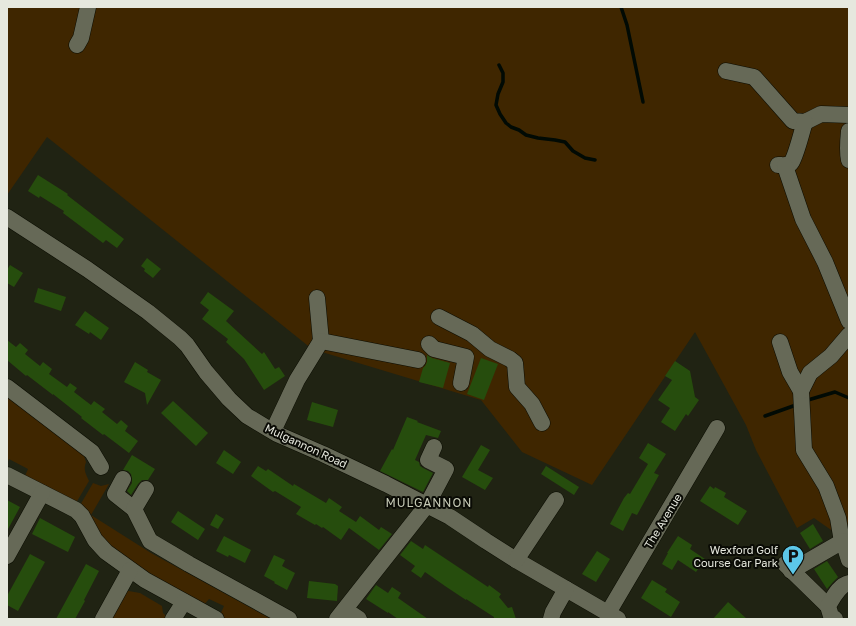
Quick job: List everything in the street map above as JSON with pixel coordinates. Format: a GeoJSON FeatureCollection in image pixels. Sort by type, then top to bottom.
{"type":"FeatureCollection","features":[{"type":"Feature","properties":{"kind":"street"},"geometry":{"type":"LineString","coordinates":[[77,45],[81,38],[88,7]]}},
{"type":"Feature","properties":{"kind":"street"},"geometry":{"type":"LineString","coordinates":[[726,71],[754,77],[793,121],[805,122],[821,114],[849,115]]}},
{"type":"Feature","properties":{"kind":"street"},"geometry":{"type":"LineString","coordinates":[[805,122],[791,162],[781,165],[803,220],[825,262],[849,321]]}},
{"type":"Feature","properties":{"kind":"street"},"geometry":{"type":"LineString","coordinates":[[849,131],[849,160]]}},
{"type":"Feature","properties":{"kind":"street","name":"Mulgannon Road"},"geometry":{"type":"LineString","coordinates":[[7,217],[87,269],[148,312],[180,338],[229,399],[247,416],[273,431],[386,484],[450,517],[486,542],[613,616]]}},
{"type":"Feature","properties":{"kind":"street"},"geometry":{"type":"LineString","coordinates":[[273,431],[297,380],[321,341],[317,298]]}},
{"type":"Feature","properties":{"kind":"street"},"geometry":{"type":"LineString","coordinates":[[439,316],[472,334],[490,349],[515,363],[517,387],[532,404],[542,423]]}},
{"type":"Feature","properties":{"kind":"street"},"geometry":{"type":"LineString","coordinates":[[801,391],[810,373],[831,356],[849,335]]}},
{"type":"Feature","properties":{"kind":"street"},"geometry":{"type":"LineString","coordinates":[[321,341],[418,360]]}},
{"type":"Feature","properties":{"kind":"street"},"geometry":{"type":"LineString","coordinates":[[780,342],[790,372],[801,391],[804,450],[826,486],[838,518],[841,536],[849,560]]}},
{"type":"Feature","properties":{"kind":"street"},"geometry":{"type":"LineString","coordinates":[[429,344],[434,349],[466,357],[461,383]]}},
{"type":"Feature","properties":{"kind":"street"},"geometry":{"type":"LineString","coordinates":[[7,386],[92,452],[101,467]]}},
{"type":"Feature","properties":{"kind":"street","name":"The Avenue"},"geometry":{"type":"LineString","coordinates":[[613,616],[717,428]]}},
{"type":"Feature","properties":{"kind":"street"},"geometry":{"type":"LineString","coordinates":[[337,619],[427,505],[446,469],[428,460],[434,447]]}},
{"type":"Feature","properties":{"kind":"street"},"geometry":{"type":"LineString","coordinates":[[11,474],[42,493],[76,510],[82,516],[95,540],[106,552],[130,570],[216,619]]}},
{"type":"Feature","properties":{"kind":"street"},"geometry":{"type":"LineString","coordinates":[[123,479],[115,494],[134,509],[150,541],[289,619]]}},
{"type":"Feature","properties":{"kind":"street"},"geometry":{"type":"LineString","coordinates":[[134,509],[146,488]]}},
{"type":"Feature","properties":{"kind":"street"},"geometry":{"type":"LineString","coordinates":[[7,556],[42,493]]}},
{"type":"Feature","properties":{"kind":"street"},"geometry":{"type":"LineString","coordinates":[[516,560],[556,500]]}},
{"type":"Feature","properties":{"kind":"street"},"geometry":{"type":"LineString","coordinates":[[831,612],[788,567],[843,541]]}},
{"type":"Feature","properties":{"kind":"street"},"geometry":{"type":"LineString","coordinates":[[103,619],[130,570]]}},
{"type":"Feature","properties":{"kind":"street"},"geometry":{"type":"LineString","coordinates":[[831,612],[836,593],[846,583],[849,583]]}},
{"type":"Feature","properties":{"kind":"street"},"geometry":{"type":"LineString","coordinates":[[551,619],[552,612],[566,588]]}},
{"type":"Feature","properties":{"kind":"street"},"geometry":{"type":"LineString","coordinates":[[173,619],[184,602]]}},
{"type":"Feature","properties":{"kind":"shaded area"},"geometry":{"type":"Polygon","coordinates":[[[7,7],[849,7],[849,526],[834,532],[814,518],[797,528],[756,450],[746,425],[695,332],[592,485],[522,452],[481,400],[312,349],[47,137],[7,195],[7,7]]]}},
{"type":"Feature","properties":{"kind":"shaded area"},"geometry":{"type":"Polygon","coordinates":[[[7,393],[84,456],[86,462],[85,472],[89,481],[76,503],[25,476],[28,469],[9,459],[7,464],[7,393]]]}},
{"type":"Feature","properties":{"kind":"shaded area"},"geometry":{"type":"Polygon","coordinates":[[[93,483],[101,486],[109,484],[91,515],[151,553],[271,619],[227,619],[220,615],[224,606],[209,599],[203,606],[145,574],[111,549],[79,507],[93,483]]]}},
{"type":"Feature","properties":{"kind":"shaded area"},"geometry":{"type":"Polygon","coordinates":[[[123,590],[140,593],[162,606],[163,613],[167,617],[165,619],[108,619],[123,590]]]}},
{"type":"Feature","properties":{"kind":"building"},"geometry":{"type":"Polygon","coordinates":[[[38,175],[68,194],[67,195],[124,239],[117,248],[106,240],[103,243],[63,213],[64,211],[40,196],[39,198],[28,191],[38,175]]]}},
{"type":"Feature","properties":{"kind":"building"},"geometry":{"type":"Polygon","coordinates":[[[147,258],[161,269],[153,278],[144,271],[145,269],[141,266],[147,258]]]}},
{"type":"Feature","properties":{"kind":"building"},"geometry":{"type":"Polygon","coordinates":[[[10,265],[23,273],[14,287],[7,283],[7,270],[10,265]]]}},
{"type":"Feature","properties":{"kind":"building"},"geometry":{"type":"Polygon","coordinates":[[[38,288],[66,297],[61,311],[34,302],[38,288]]]}},
{"type":"Feature","properties":{"kind":"building"},"geometry":{"type":"Polygon","coordinates":[[[208,292],[234,311],[226,321],[262,354],[264,352],[275,369],[279,367],[285,376],[264,390],[244,359],[226,342],[228,339],[202,319],[209,310],[200,303],[208,292]]]}},
{"type":"Feature","properties":{"kind":"building"},"geometry":{"type":"Polygon","coordinates":[[[85,311],[109,328],[101,340],[90,332],[89,334],[75,325],[85,311]]]}},
{"type":"Feature","properties":{"kind":"building"},"geometry":{"type":"Polygon","coordinates":[[[7,340],[16,347],[20,343],[28,350],[25,354],[40,366],[43,362],[52,369],[49,374],[67,387],[70,383],[77,388],[74,392],[91,405],[94,401],[105,409],[102,412],[117,424],[121,420],[128,426],[125,431],[138,441],[129,453],[104,434],[103,435],[53,394],[27,375],[26,376],[7,360],[7,340]]]}},
{"type":"Feature","properties":{"kind":"building"},"geometry":{"type":"Polygon","coordinates":[[[427,355],[450,363],[443,388],[419,382],[423,368],[427,362],[427,355]]]}},
{"type":"Feature","properties":{"kind":"building"},"geometry":{"type":"Polygon","coordinates":[[[481,358],[498,364],[484,400],[467,394],[481,358]]]}},
{"type":"Feature","properties":{"kind":"building"},"geometry":{"type":"Polygon","coordinates":[[[675,361],[690,371],[695,397],[699,400],[688,416],[686,414],[675,431],[661,422],[670,408],[658,400],[672,380],[665,376],[675,361]]]}},
{"type":"Feature","properties":{"kind":"building"},"geometry":{"type":"Polygon","coordinates":[[[135,362],[148,370],[147,372],[161,380],[147,405],[145,393],[124,382],[135,362]]]}},
{"type":"Feature","properties":{"kind":"building"},"geometry":{"type":"Polygon","coordinates":[[[173,401],[208,433],[196,446],[161,413],[173,401]]]}},
{"type":"Feature","properties":{"kind":"building"},"geometry":{"type":"Polygon","coordinates":[[[312,402],[338,410],[333,427],[307,420],[312,402]]]}},
{"type":"Feature","properties":{"kind":"building"},"geometry":{"type":"Polygon","coordinates":[[[407,417],[441,431],[438,438],[426,435],[415,460],[419,462],[420,466],[433,473],[423,492],[380,471],[392,449],[393,450],[407,417]]]}},
{"type":"Feature","properties":{"kind":"building"},"geometry":{"type":"Polygon","coordinates":[[[648,443],[666,454],[654,473],[659,475],[637,515],[632,513],[623,531],[610,524],[624,498],[628,493],[630,494],[648,464],[639,458],[648,443]]]}},
{"type":"Feature","properties":{"kind":"building"},"geometry":{"type":"Polygon","coordinates":[[[481,445],[490,450],[478,470],[493,478],[485,490],[462,477],[481,445]]]}},
{"type":"Feature","properties":{"kind":"building"},"geometry":{"type":"Polygon","coordinates":[[[224,450],[241,462],[233,474],[216,463],[224,450]]]}},
{"type":"Feature","properties":{"kind":"building"},"geometry":{"type":"Polygon","coordinates":[[[132,455],[155,469],[148,480],[142,480],[138,484],[131,495],[127,491],[132,483],[131,474],[128,471],[123,470],[132,455]]]}},
{"type":"Feature","properties":{"kind":"building"},"geometry":{"type":"Polygon","coordinates":[[[258,466],[266,471],[268,469],[293,486],[294,484],[326,503],[329,498],[342,507],[339,511],[356,522],[360,516],[379,530],[381,527],[392,534],[379,550],[349,528],[341,540],[323,527],[322,528],[316,524],[315,525],[296,514],[301,507],[275,491],[273,492],[251,476],[258,466]]]}},
{"type":"Feature","properties":{"kind":"building"},"geometry":{"type":"Polygon","coordinates":[[[546,466],[579,487],[574,495],[541,474],[546,466]]]}},
{"type":"Feature","properties":{"kind":"building"},"geometry":{"type":"Polygon","coordinates":[[[710,486],[726,493],[724,497],[747,511],[738,525],[700,501],[710,486]]]}},
{"type":"Feature","properties":{"kind":"building"},"geometry":{"type":"Polygon","coordinates":[[[7,500],[20,507],[7,531],[7,500]]]}},
{"type":"Feature","properties":{"kind":"building"},"geometry":{"type":"Polygon","coordinates":[[[178,511],[205,529],[198,540],[171,522],[178,511]]]}},
{"type":"Feature","properties":{"kind":"building"},"geometry":{"type":"Polygon","coordinates":[[[216,514],[224,519],[218,529],[210,525],[216,514]]]}},
{"type":"Feature","properties":{"kind":"building"},"geometry":{"type":"Polygon","coordinates":[[[40,518],[75,537],[68,552],[32,534],[40,518]]]}},
{"type":"Feature","properties":{"kind":"building"},"geometry":{"type":"Polygon","coordinates":[[[813,524],[823,541],[810,549],[800,533],[813,524]]]}},
{"type":"Feature","properties":{"kind":"building"},"geometry":{"type":"Polygon","coordinates":[[[224,536],[251,550],[245,563],[229,555],[228,557],[216,551],[224,536]]]}},
{"type":"Feature","properties":{"kind":"building"},"geometry":{"type":"Polygon","coordinates":[[[678,536],[692,545],[690,549],[705,559],[696,572],[678,560],[672,570],[662,564],[678,536]]]}},
{"type":"Feature","properties":{"kind":"building"},"geometry":{"type":"Polygon","coordinates":[[[411,541],[423,549],[425,545],[488,587],[489,585],[501,594],[499,597],[508,608],[512,607],[516,619],[494,619],[494,617],[425,572],[421,578],[411,571],[415,566],[400,555],[411,541]]]}},
{"type":"Feature","properties":{"kind":"building"},"geometry":{"type":"Polygon","coordinates":[[[597,551],[610,559],[596,582],[582,574],[597,551]]]}},
{"type":"Feature","properties":{"kind":"building"},"geometry":{"type":"Polygon","coordinates":[[[30,554],[45,562],[18,611],[7,605],[7,596],[30,554]]]}},
{"type":"Feature","properties":{"kind":"building"},"geometry":{"type":"Polygon","coordinates":[[[274,555],[285,560],[282,566],[295,573],[287,590],[264,576],[274,555]]]}},
{"type":"Feature","properties":{"kind":"building"},"geometry":{"type":"Polygon","coordinates":[[[827,561],[838,577],[827,589],[814,569],[827,561]]]}},
{"type":"Feature","properties":{"kind":"building"},"geometry":{"type":"Polygon","coordinates":[[[86,564],[99,571],[84,600],[85,601],[75,619],[56,619],[86,564]]]}},
{"type":"Feature","properties":{"kind":"building"},"geometry":{"type":"Polygon","coordinates":[[[652,580],[667,589],[665,592],[680,602],[671,617],[641,598],[652,580]]]}},
{"type":"Feature","properties":{"kind":"building"},"geometry":{"type":"Polygon","coordinates":[[[309,581],[335,584],[338,586],[337,601],[307,598],[309,581]]]}},
{"type":"Feature","properties":{"kind":"building"},"geometry":{"type":"Polygon","coordinates":[[[376,585],[388,593],[392,587],[401,593],[398,598],[428,619],[398,619],[366,599],[376,585]]]}},
{"type":"Feature","properties":{"kind":"building"},"geometry":{"type":"Polygon","coordinates":[[[728,602],[747,619],[713,619],[728,602]]]}},
{"type":"Feature","properties":{"kind":"waterway"},"geometry":{"type":"LineString","coordinates":[[621,7],[627,25],[643,102]]}},
{"type":"Feature","properties":{"kind":"waterway"},"geometry":{"type":"LineString","coordinates":[[499,65],[503,73],[503,82],[498,94],[496,105],[506,123],[526,135],[565,142],[573,151],[585,158],[595,160]]}},
{"type":"Feature","properties":{"kind":"waterway"},"geometry":{"type":"LineString","coordinates":[[808,400],[835,392],[849,398]]}},
{"type":"Feature","properties":{"kind":"waterway"},"geometry":{"type":"LineString","coordinates":[[765,416],[796,405]]}},
{"type":"Feature","properties":{"kind":"place","name":"Wexford Golf Course Car Park"},"geometry":{"type":"Point","coordinates":[793,576]}},
{"type":"Feature","properties":{"kind":"district","name":"MULGANNON"},"geometry":{"type":"Point","coordinates":[429,503]}}]}
